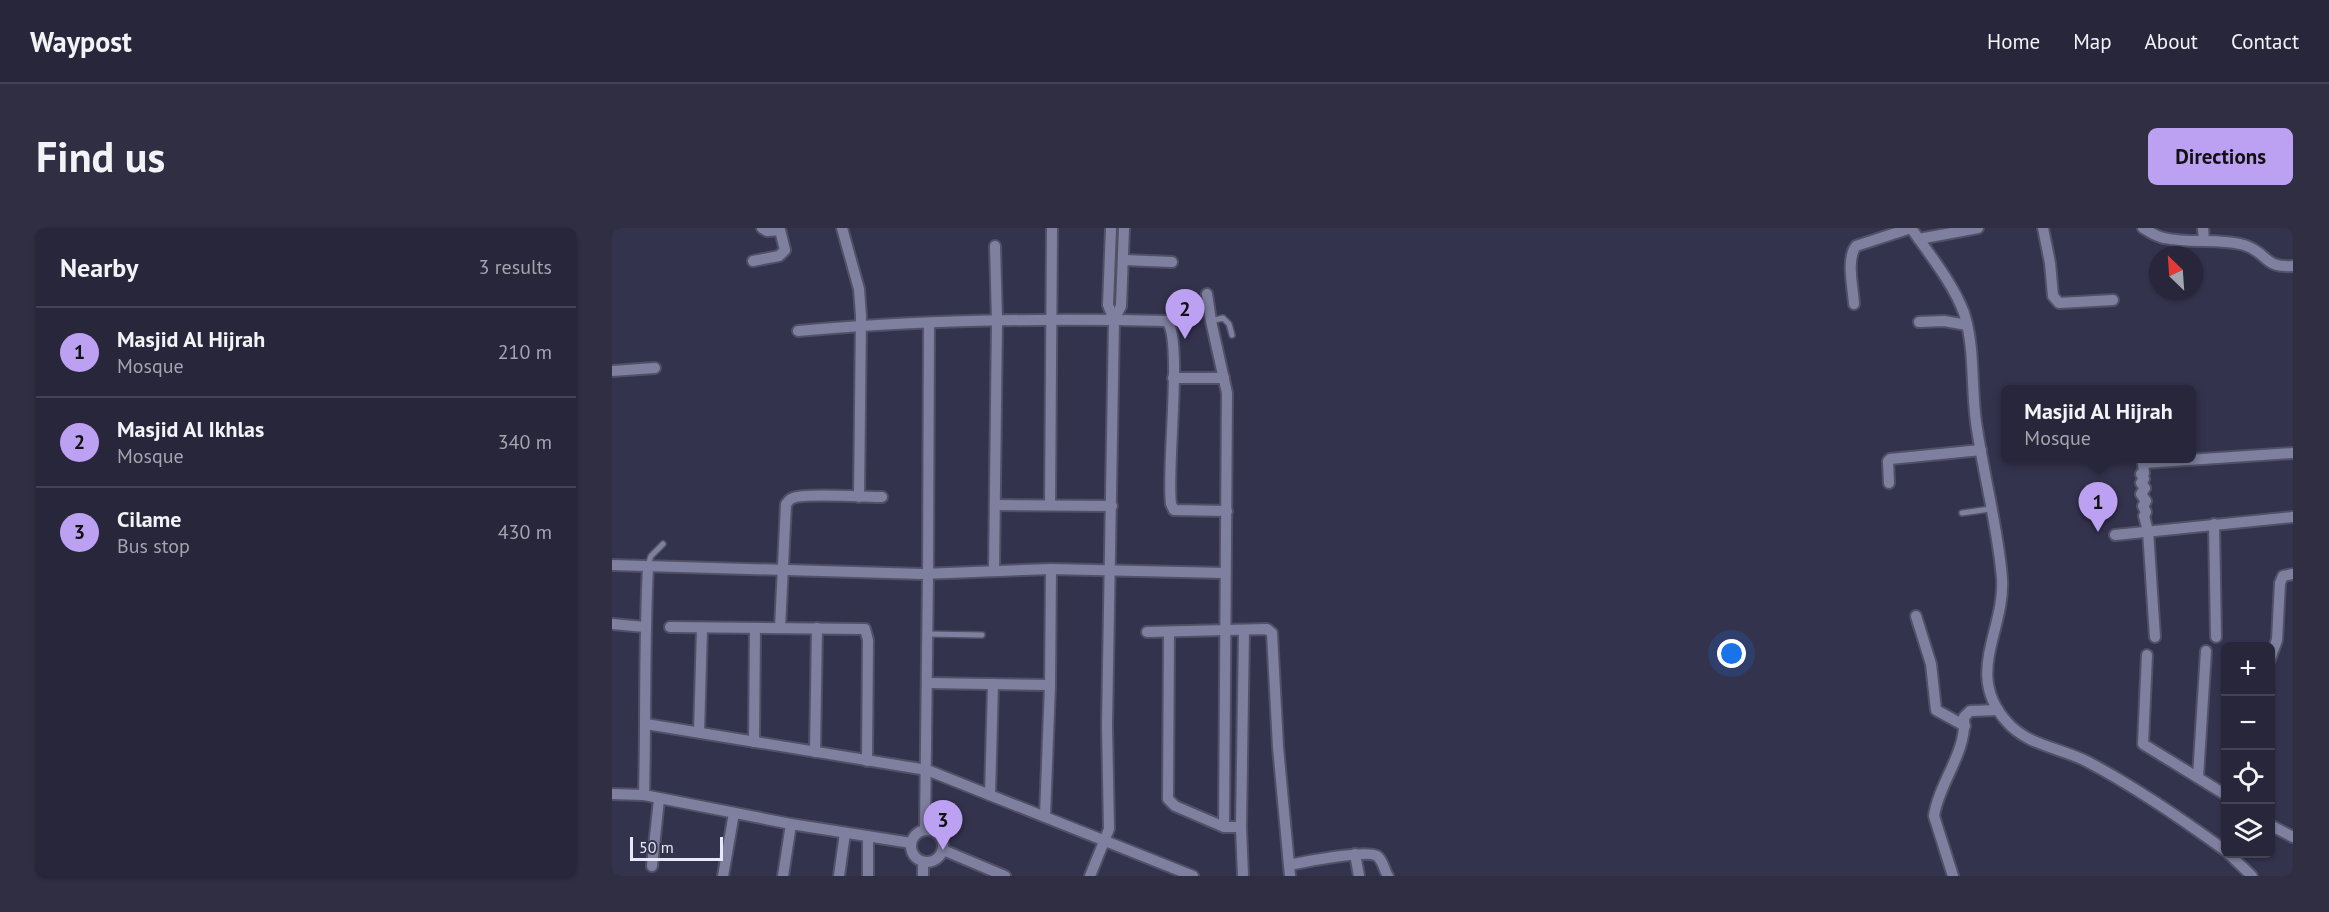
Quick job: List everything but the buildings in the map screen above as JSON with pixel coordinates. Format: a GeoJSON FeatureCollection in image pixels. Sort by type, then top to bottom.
{"type":"FeatureCollection","features":[{"type":"Feature","properties":{"kind":"street"},"geometry":{"type":"LineString","coordinates":[[753,261],[784,254],[783,229],[767,231],[762,228]]}},
{"type":"Feature","properties":{"kind":"street"},"geometry":{"type":"LineString","coordinates":[[842,228],[859,289],[859,497]]}},
{"type":"Feature","properties":{"kind":"street"},"geometry":{"type":"LineString","coordinates":[[1050,505],[1052,228]]}},
{"type":"Feature","properties":{"kind":"street"},"geometry":{"type":"LineString","coordinates":[[1090,876],[1109,830],[1107,724],[1114,320],[1108,305],[1112,228]]}},
{"type":"Feature","properties":{"kind":"street"},"geometry":{"type":"LineString","coordinates":[[1114,320],[1121,306],[1124,228]]}},
{"type":"Feature","properties":{"kind":"street"},"geometry":{"type":"LineString","coordinates":[[1854,304],[1852,250],[1856,246],[1911,228],[1957,298],[1966,326],[1981,450],[2002,581],[2000,613],[1986,672],[1990,691],[1998,710],[2008,723],[2025,736],[2047,747],[2085,760],[2121,781],[2221,848]]}},
{"type":"Feature","properties":{"kind":"street"},"geometry":{"type":"LineString","coordinates":[[1919,239],[1978,228]]}},
{"type":"Feature","properties":{"kind":"street"},"geometry":{"type":"LineString","coordinates":[[2043,228],[2050,263],[2053,296],[2056,300],[2060,303],[2113,300]]}},
{"type":"Feature","properties":{"kind":"street"},"geometry":{"type":"LineString","coordinates":[[2143,228],[2163,238],[2242,245],[2257,250],[2264,259],[2274,265],[2293,266]]}},
{"type":"Feature","properties":{"kind":"street"},"geometry":{"type":"LineString","coordinates":[[2203,228],[2204,241]]}},
{"type":"Feature","properties":{"kind":"street"},"geometry":{"type":"LineString","coordinates":[[994,571],[997,320],[995,246]]}},
{"type":"Feature","properties":{"kind":"street"},"geometry":{"type":"LineString","coordinates":[[1124,260],[1172,262]]}},
{"type":"Feature","properties":{"kind":"street"},"geometry":{"type":"LineString","coordinates":[[1207,294],[1227,393],[1224,827]]}},
{"type":"Feature","properties":{"kind":"street"},"geometry":{"type":"LineString","coordinates":[[798,331],[860,325],[1053,318],[1167,321],[1172,330],[1171,504],[1174,510],[1227,511]]}},
{"type":"Feature","properties":{"kind":"street"},"geometry":{"type":"LineString","coordinates":[[1919,322],[1944,321],[1966,326]]}},
{"type":"Feature","properties":{"kind":"street"},"geometry":{"type":"LineString","coordinates":[[925,830],[929,323]]}},
{"type":"Feature","properties":{"kind":"street"},"geometry":{"type":"LineString","coordinates":[[612,371],[655,368]]}},
{"type":"Feature","properties":{"kind":"street"},"geometry":{"type":"LineString","coordinates":[[1173,378],[1224,378]]}},
{"type":"Feature","properties":{"kind":"street"},"geometry":{"type":"LineString","coordinates":[[1889,483],[1888,461],[1890,459],[1981,450]]}},
{"type":"Feature","properties":{"kind":"street"},"geometry":{"type":"LineString","coordinates":[[2155,637],[2147,516],[2142,494],[2144,476],[2293,453]]}},
{"type":"Feature","properties":{"kind":"street"},"geometry":{"type":"LineString","coordinates":[[780,628],[786,504],[790,499],[807,496],[882,497]]}},
{"type":"Feature","properties":{"kind":"street"},"geometry":{"type":"LineString","coordinates":[[995,505],[1112,506]]}},
{"type":"Feature","properties":{"kind":"street"},"geometry":{"type":"LineString","coordinates":[[2115,535],[2147,516],[2214,524],[2293,516]]}},
{"type":"Feature","properties":{"kind":"street"},"geometry":{"type":"LineString","coordinates":[[2214,524],[2216,637]]}},
{"type":"Feature","properties":{"kind":"street"},"geometry":{"type":"LineString","coordinates":[[612,566],[928,574],[1050,569],[1225,573]]}},
{"type":"Feature","properties":{"kind":"street"},"geometry":{"type":"LineString","coordinates":[[644,795],[645,627],[648,567]]}},
{"type":"Feature","properties":{"kind":"street"},"geometry":{"type":"LineString","coordinates":[[1045,816],[1050,685],[1050,569]]}},
{"type":"Feature","properties":{"kind":"street"},"geometry":{"type":"LineString","coordinates":[[2275,646],[2280,583],[2288,575]]}},
{"type":"Feature","properties":{"kind":"street"},"geometry":{"type":"LineString","coordinates":[[1916,616],[1931,664],[1936,710],[1965,726]]}},
{"type":"Feature","properties":{"kind":"street"},"geometry":{"type":"LineString","coordinates":[[612,624],[645,627]]}},
{"type":"Feature","properties":{"kind":"street"},"geometry":{"type":"LineString","coordinates":[[670,627],[702,629],[861,628],[867,631],[867,760]]}},
{"type":"Feature","properties":{"kind":"street"},"geometry":{"type":"LineString","coordinates":[[754,742],[755,628]]}},
{"type":"Feature","properties":{"kind":"street"},"geometry":{"type":"LineString","coordinates":[[815,752],[817,628]]}},
{"type":"Feature","properties":{"kind":"street"},"geometry":{"type":"LineString","coordinates":[[699,732],[702,629]]}},
{"type":"Feature","properties":{"kind":"street"},"geometry":{"type":"LineString","coordinates":[[1147,632],[1225,632],[1267,629],[1272,635],[1278,747],[1289,870],[1355,854],[1375,854],[1379,857],[1388,876]]}},
{"type":"Feature","properties":{"kind":"street"},"geometry":{"type":"LineString","coordinates":[[1243,876],[1241,827],[1244,630]]}},
{"type":"Feature","properties":{"kind":"street"},"geometry":{"type":"LineString","coordinates":[[1169,632],[1168,799],[1175,806],[1224,827],[1241,827]]}},
{"type":"Feature","properties":{"kind":"street"},"geometry":{"type":"LineString","coordinates":[[1225,632],[1244,651]]}},
{"type":"Feature","properties":{"kind":"street"},"geometry":{"type":"LineString","coordinates":[[2198,777],[2206,651]]}},
{"type":"Feature","properties":{"kind":"street"},"geometry":{"type":"LineString","coordinates":[[2147,655],[2143,744],[2221,792]]}},
{"type":"Feature","properties":{"kind":"street"},"geometry":{"type":"LineString","coordinates":[[927,683],[1050,685]]}},
{"type":"Feature","properties":{"kind":"street"},"geometry":{"type":"LineString","coordinates":[[990,795],[993,684]]}},
{"type":"Feature","properties":{"kind":"street"},"geometry":{"type":"LineString","coordinates":[[1953,876],[1934,816],[1936,806],[1957,756],[1965,726],[1964,717],[1970,711],[1998,710]]}},
{"type":"Feature","properties":{"kind":"street"},"geometry":{"type":"LineString","coordinates":[[646,724],[927,770],[1193,876]]}},
{"type":"Feature","properties":{"kind":"street"},"geometry":{"type":"LineString","coordinates":[[614,792],[644,795],[659,800],[791,824],[911,843]]}},
{"type":"Feature","properties":{"kind":"street"},"geometry":{"type":"LineString","coordinates":[[652,866],[659,800]]}},
{"type":"Feature","properties":{"kind":"street"},"geometry":{"type":"LineString","coordinates":[[723,876],[734,813]]}},
{"type":"Feature","properties":{"kind":"street"},"geometry":{"type":"LineString","coordinates":[[783,876],[791,824]]}},
{"type":"Feature","properties":{"kind":"street"},"geometry":{"type":"LineString","coordinates":[[2275,827],[2293,837]]}},
{"type":"Feature","properties":{"kind":"street"},"geometry":{"type":"LineString","coordinates":[[925,830],[937,833],[941,838],[943,850],[936,860],[923,862],[913,855],[911,843],[919,832],[925,830]]}},
{"type":"Feature","properties":{"kind":"street"},"geometry":{"type":"LineString","coordinates":[[839,876],[845,833]]}},
{"type":"Feature","properties":{"kind":"street"},"geometry":{"type":"LineString","coordinates":[[868,837],[868,876]]}},
{"type":"Feature","properties":{"kind":"street"},"geometry":{"type":"LineString","coordinates":[[943,850],[1005,876]]}},
{"type":"Feature","properties":{"kind":"street"},"geometry":{"type":"LineString","coordinates":[[1355,854],[1359,876]]}},
{"type":"Feature","properties":{"kind":"street"},"geometry":{"type":"LineString","coordinates":[[2233,858],[2252,876]]}},
{"type":"Feature","properties":{"kind":"street"},"geometry":{"type":"LineString","coordinates":[[923,862],[923,876]]}},
{"type":"Feature","properties":{"kind":"lane"},"geometry":{"type":"LineString","coordinates":[[1211,321],[1223,318],[1229,324],[1232,335]]}},
{"type":"Feature","properties":{"kind":"lane"},"geometry":{"type":"LineString","coordinates":[[1962,513],[1990,509]]}},
{"type":"Feature","properties":{"kind":"lane"},"geometry":{"type":"LineString","coordinates":[[648,567],[651,556],[663,544]]}},
{"type":"Feature","properties":{"kind":"lane"},"geometry":{"type":"LineString","coordinates":[[928,634],[982,635]]}},
{"type":"Feature","properties":{"kind":"place","name":"Masjid Al Ikhlas"},"geometry":{"type":"Point","coordinates":[1185,339]}},
{"type":"Feature","properties":{"kind":"place","name":"Masjid Al Hijrah"},"geometry":{"type":"Point","coordinates":[2098,532]}},
{"type":"Feature","properties":{"kind":"place","name":"Cilame"},"geometry":{"type":"Point","coordinates":[943,850]}}]}
